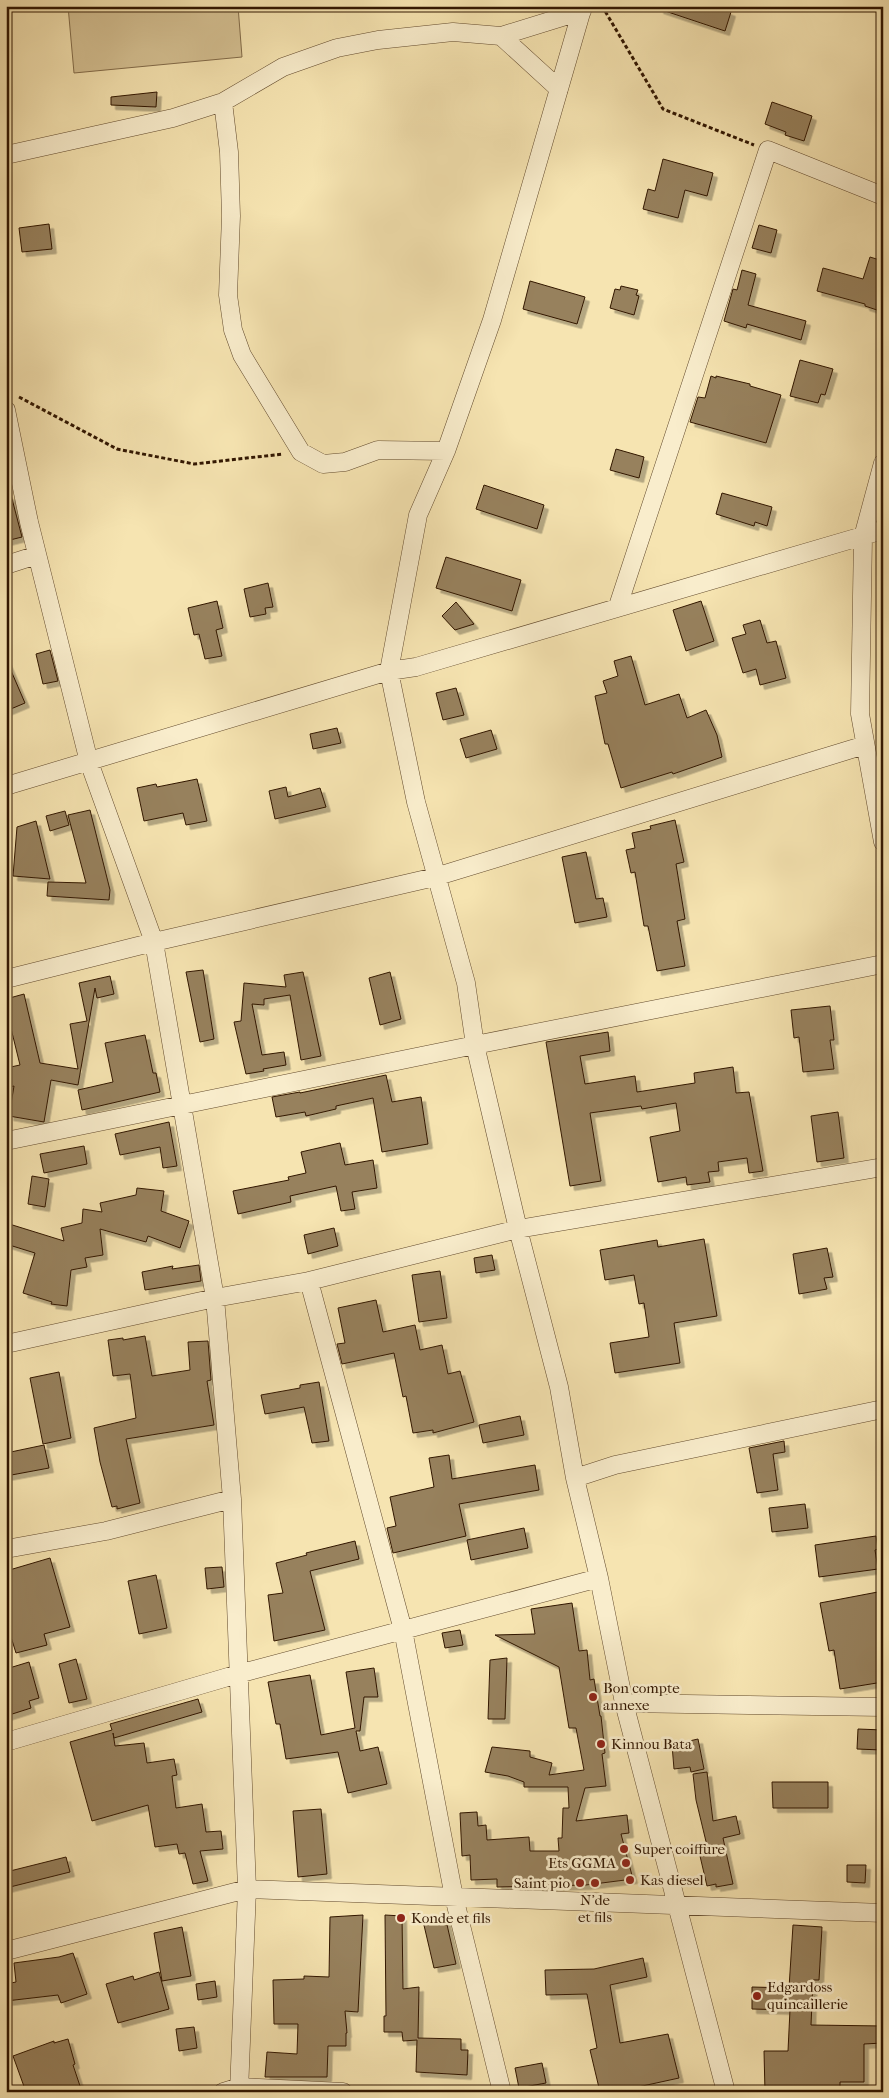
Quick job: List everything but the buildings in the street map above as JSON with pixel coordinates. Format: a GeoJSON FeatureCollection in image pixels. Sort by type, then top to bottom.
{"type":"FeatureCollection","features":[{"type":"Feature","properties":{"kind":"street"},"geometry":{"type":"LineString","coordinates":[[6,155],[173,118],[222,102],[283,68],[337,48],[378,40],[453,32],[501,36],[583,9]]}},
{"type":"Feature","properties":{"kind":"street"},"geometry":{"type":"LineString","coordinates":[[583,9],[492,320],[446,451],[418,515],[389,671],[416,802],[435,877],[466,983],[475,1045],[518,1229],[560,1387],[574,1478],[599,1578],[624,1703],[726,2092]]}},
{"type":"Feature","properties":{"kind":"street"},"geometry":{"type":"LineString","coordinates":[[501,36],[559,89]]}},
{"type":"Feature","properties":{"kind":"street"},"geometry":{"type":"LineString","coordinates":[[222,102],[229,152],[231,216],[228,295],[233,330],[242,355],[301,452],[323,464],[345,462],[378,450],[446,451]]}},
{"type":"Feature","properties":{"kind":"street"},"geometry":{"type":"LineString","coordinates":[[618,606],[768,150],[883,196]]}},
{"type":"Feature","properties":{"kind":"street"},"geometry":{"type":"LineString","coordinates":[[10,402],[37,555],[89,762],[154,942],[215,1298],[232,1499],[247,1889],[234,2090],[343,2092]]}},
{"type":"Feature","properties":{"kind":"street"},"geometry":{"type":"LineString","coordinates":[[883,463],[863,537],[860,714],[883,842]]}},
{"type":"Feature","properties":{"kind":"street"},"geometry":{"type":"LineString","coordinates":[[6,786],[389,671],[416,667],[618,606],[883,530]]}},
{"type":"Feature","properties":{"kind":"street"},"geometry":{"type":"LineString","coordinates":[[6,565],[37,555]]}},
{"type":"Feature","properties":{"kind":"street"},"geometry":{"type":"LineString","coordinates":[[6,979],[154,942],[435,877],[866,745]]}},
{"type":"Feature","properties":{"kind":"street"},"geometry":{"type":"LineString","coordinates":[[6,1141],[883,964]]}},
{"type":"Feature","properties":{"kind":"street"},"geometry":{"type":"LineString","coordinates":[[6,1344],[215,1298],[309,1281],[518,1229],[883,1167]]}},
{"type":"Feature","properties":{"kind":"street"},"geometry":{"type":"LineString","coordinates":[[309,1281],[402,1630],[454,1898],[502,2092]]}},
{"type":"Feature","properties":{"kind":"street"},"geometry":{"type":"LineString","coordinates":[[574,1478],[615,1465],[883,1409]]}},
{"type":"Feature","properties":{"kind":"street"},"geometry":{"type":"LineString","coordinates":[[6,1549],[106,1531],[232,1499]]}},
{"type":"Feature","properties":{"kind":"street"},"geometry":{"type":"LineString","coordinates":[[6,1742],[238,1674],[599,1578]]}},
{"type":"Feature","properties":{"kind":"street"},"geometry":{"type":"LineString","coordinates":[[624,1703],[883,1707]]}},
{"type":"Feature","properties":{"kind":"street"},"geometry":{"type":"LineString","coordinates":[[6,1951],[247,1889],[883,1913]]}},
{"type":"Feature","properties":{"kind":"path"},"geometry":{"type":"LineString","coordinates":[[602,6],[664,109],[768,150]]}},
{"type":"Feature","properties":{"kind":"path"},"geometry":{"type":"LineString","coordinates":[[10,402],[117,449],[194,464],[301,452]]}},
{"type":"Feature","properties":{"kind":"shaded area"},"geometry":{"type":"Polygon","coordinates":[[[68,6],[238,6],[242,57],[74,73],[68,6]]]}},
{"type":"Feature","properties":{"kind":"place","name":"Bon compte annexe"},"geometry":{"type":"Point","coordinates":[593,1697]}},
{"type":"Feature","properties":{"kind":"place","name":"Kinnou Bata"},"geometry":{"type":"Point","coordinates":[601,1744]}},
{"type":"Feature","properties":{"kind":"place","name":"Super coiffure"},"geometry":{"type":"Point","coordinates":[624,1849]}},
{"type":"Feature","properties":{"kind":"place","name":"Ets GGMA"},"geometry":{"type":"Point","coordinates":[626,1863]}},
{"type":"Feature","properties":{"kind":"place","name":"Kas diesel"},"geometry":{"type":"Point","coordinates":[630,1880]}},
{"type":"Feature","properties":{"kind":"place","name":"Saint pio"},"geometry":{"type":"Point","coordinates":[580,1883]}},
{"type":"Feature","properties":{"kind":"place","name":"N'de et fils"},"geometry":{"type":"Point","coordinates":[595,1883]}},
{"type":"Feature","properties":{"kind":"place","name":"Konde et fils"},"geometry":{"type":"Point","coordinates":[401,1918]}},
{"type":"Feature","properties":{"kind":"place","name":"Edgardoss quincaillerie"},"geometry":{"type":"Point","coordinates":[757,1996]}}]}
